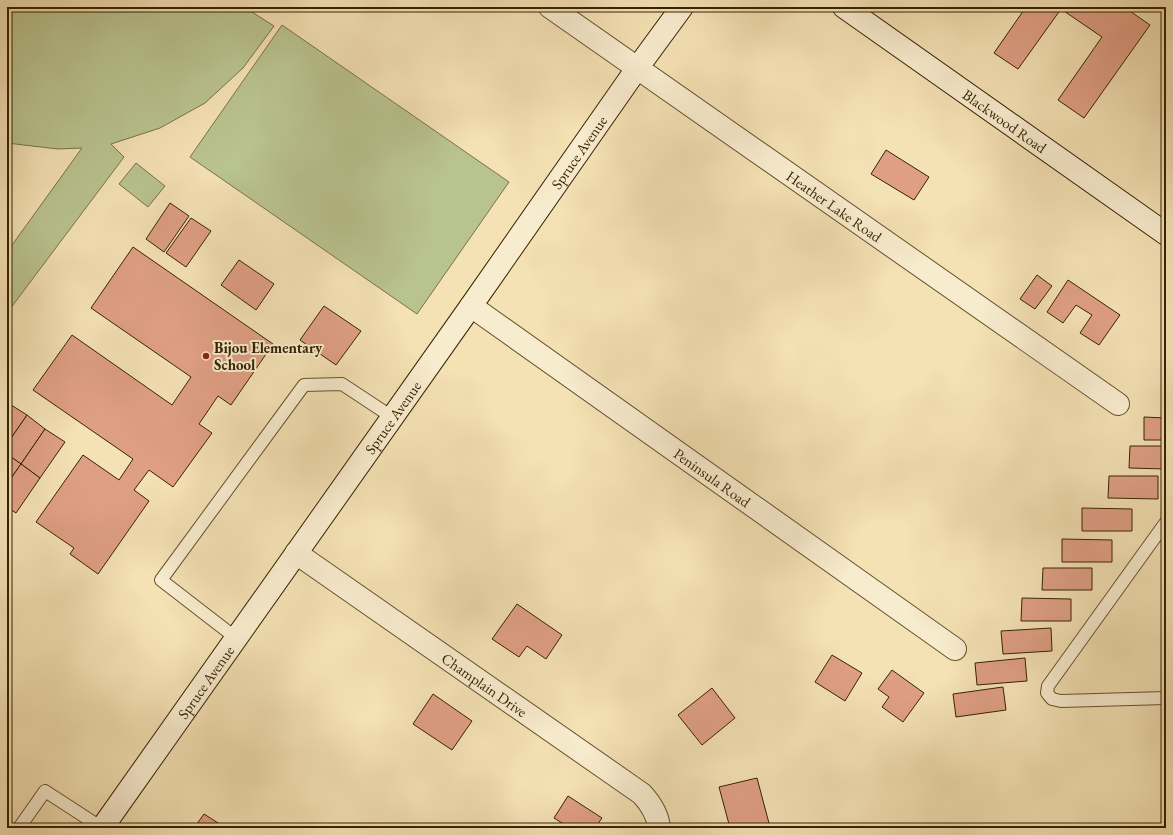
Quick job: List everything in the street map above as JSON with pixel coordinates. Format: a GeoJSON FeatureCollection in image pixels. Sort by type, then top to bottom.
{"type":"FeatureCollection","features":[{"type":"Feature","properties":{"kind":"street","name":"Heather Lake Road"},"geometry":{"type":"LineString","coordinates":[[550,7],[638,67],[1118,404]]}},
{"type":"Feature","properties":{"kind":"street","name":"Spruce Avenue"},"geometry":{"type":"LineString","coordinates":[[102,828],[638,67],[682,7]]}},
{"type":"Feature","properties":{"kind":"street","name":"Blackwood Road"},"geometry":{"type":"LineString","coordinates":[[844,7],[1166,234]]}},
{"type":"Feature","properties":{"kind":"street","name":"Peninsula Road"},"geometry":{"type":"LineString","coordinates":[[471,306],[955,649]]}},
{"type":"Feature","properties":{"kind":"street","name":"Champlain Drive"},"geometry":{"type":"LineString","coordinates":[[296,553],[642,794],[651,804],[659,828]]}},
{"type":"Feature","properties":{"kind":"lane"},"geometry":{"type":"LineString","coordinates":[[236,638],[161,580],[304,385],[342,384],[392,417]]}},
{"type":"Feature","properties":{"kind":"lane"},"geometry":{"type":"LineString","coordinates":[[1166,522],[1048,686],[1047,693],[1052,699],[1061,701],[1166,698]]}},
{"type":"Feature","properties":{"kind":"lane"},"geometry":{"type":"LineString","coordinates":[[19,828],[45,791],[102,828]]}},
{"type":"Feature","properties":{"kind":"green space"},"geometry":{"type":"Polygon","coordinates":[[[7,7],[244,7],[274,26],[243,68],[205,103],[160,128],[111,144],[124,157],[7,313],[7,252],[82,148],[58,149],[7,143],[7,7]]]}},
{"type":"Feature","properties":{"kind":"green space"},"geometry":{"type":"Polygon","coordinates":[[[282,25],[509,182],[417,314],[190,157],[282,25]]]}},
{"type":"Feature","properties":{"kind":"green space"},"geometry":{"type":"Polygon","coordinates":[[[136,163],[165,186],[148,207],[119,184],[136,163]]]}},
{"type":"Feature","properties":{"kind":"building"},"geometry":{"type":"Polygon","coordinates":[[[1026,7],[1124,7],[1150,25],[1084,118],[1058,100],[1102,37],[1061,9],[1018,69],[994,53],[1026,7]]]}},
{"type":"Feature","properties":{"kind":"building"},"geometry":{"type":"Polygon","coordinates":[[[886,150],[929,177],[914,200],[871,174],[886,150]]]}},
{"type":"Feature","properties":{"kind":"building"},"geometry":{"type":"Polygon","coordinates":[[[170,203],[189,216],[164,252],[146,239],[170,203]]]}},
{"type":"Feature","properties":{"kind":"building"},"geometry":{"type":"Polygon","coordinates":[[[191,218],[211,231],[186,267],[166,253],[191,218]]]}},
{"type":"Feature","properties":{"kind":"building"},"geometry":{"type":"Polygon","coordinates":[[[133,247],[273,344],[231,405],[218,396],[199,424],[212,433],[173,487],[149,470],[134,490],[149,501],[98,574],[70,554],[74,548],[36,522],[83,455],[119,480],[133,459],[33,390],[72,335],[172,405],[191,377],[91,308],[133,247]]]}},
{"type":"Feature","properties":{"kind":"building"},"geometry":{"type":"Polygon","coordinates":[[[239,260],[274,284],[256,310],[221,285],[239,260]]]}},
{"type":"Feature","properties":{"kind":"building"},"geometry":{"type":"Polygon","coordinates":[[[1037,275],[1052,286],[1035,309],[1020,299],[1037,275]]]}},
{"type":"Feature","properties":{"kind":"building"},"geometry":{"type":"Polygon","coordinates":[[[1068,280],[1120,315],[1099,345],[1080,333],[1092,315],[1076,305],[1063,323],[1047,312],[1068,280]]]}},
{"type":"Feature","properties":{"kind":"building"},"geometry":{"type":"Polygon","coordinates":[[[324,306],[361,331],[336,365],[300,340],[324,306]]]}},
{"type":"Feature","properties":{"kind":"building"},"geometry":{"type":"Polygon","coordinates":[[[1165,387],[1166,410],[1164,410],[1165,387]]]}},
{"type":"Feature","properties":{"kind":"building"},"geometry":{"type":"Polygon","coordinates":[[[8,403],[27,415],[7,444],[7,405],[8,403]]]}},
{"type":"Feature","properties":{"kind":"building"},"geometry":{"type":"Polygon","coordinates":[[[27,415],[45,429],[21,464],[7,454],[7,444],[27,415]]]}},
{"type":"Feature","properties":{"kind":"building"},"geometry":{"type":"Polygon","coordinates":[[[1144,417],[1166,418],[1166,440],[1144,440],[1144,417]]]}},
{"type":"Feature","properties":{"kind":"building"},"geometry":{"type":"Polygon","coordinates":[[[45,429],[65,442],[40,478],[21,464],[45,429]]]}},
{"type":"Feature","properties":{"kind":"building"},"geometry":{"type":"Polygon","coordinates":[[[1130,446],[1166,446],[1166,469],[1129,468],[1130,446]]]}},
{"type":"Feature","properties":{"kind":"building"},"geometry":{"type":"Polygon","coordinates":[[[7,454],[21,464],[7,484],[7,454]]]}},
{"type":"Feature","properties":{"kind":"building"},"geometry":{"type":"Polygon","coordinates":[[[21,464],[40,478],[16,513],[7,507],[7,484],[21,464]]]}},
{"type":"Feature","properties":{"kind":"building"},"geometry":{"type":"Polygon","coordinates":[[[1109,476],[1158,476],[1158,499],[1108,498],[1109,476]]]}},
{"type":"Feature","properties":{"kind":"building"},"geometry":{"type":"Polygon","coordinates":[[[1082,508],[1132,509],[1132,531],[1082,531],[1082,508]]]}},
{"type":"Feature","properties":{"kind":"building"},"geometry":{"type":"Polygon","coordinates":[[[1062,539],[1112,540],[1112,562],[1062,562],[1062,539]]]}},
{"type":"Feature","properties":{"kind":"building"},"geometry":{"type":"Polygon","coordinates":[[[1043,568],[1092,568],[1092,590],[1042,590],[1043,568]]]}},
{"type":"Feature","properties":{"kind":"building"},"geometry":{"type":"Polygon","coordinates":[[[1022,598],[1071,599],[1071,621],[1021,621],[1022,598]]]}},
{"type":"Feature","properties":{"kind":"building"},"geometry":{"type":"Polygon","coordinates":[[[517,604],[562,635],[546,659],[527,646],[519,657],[492,639],[517,604]]]}},
{"type":"Feature","properties":{"kind":"building"},"geometry":{"type":"Polygon","coordinates":[[[1051,628],[1052,651],[1003,654],[1001,631],[1051,628]]]}},
{"type":"Feature","properties":{"kind":"building"},"geometry":{"type":"Polygon","coordinates":[[[832,655],[862,673],[845,701],[815,682],[832,655]]]}},
{"type":"Feature","properties":{"kind":"building"},"geometry":{"type":"Polygon","coordinates":[[[1025,658],[1027,681],[977,685],[975,663],[1025,658]]]}},
{"type":"Feature","properties":{"kind":"building"},"geometry":{"type":"Polygon","coordinates":[[[892,670],[924,693],[903,722],[882,707],[889,697],[878,689],[892,670]]]}},
{"type":"Feature","properties":{"kind":"building"},"geometry":{"type":"Polygon","coordinates":[[[1003,687],[1006,710],[956,717],[953,694],[1003,687]]]}},
{"type":"Feature","properties":{"kind":"building"},"geometry":{"type":"Polygon","coordinates":[[[712,688],[735,718],[702,745],[678,715],[712,688]]]}},
{"type":"Feature","properties":{"kind":"building"},"geometry":{"type":"Polygon","coordinates":[[[433,694],[472,721],[452,750],[413,724],[433,694]]]}},
{"type":"Feature","properties":{"kind":"building"},"geometry":{"type":"Polygon","coordinates":[[[757,778],[770,827],[730,828],[719,787],[757,778]]]}},
{"type":"Feature","properties":{"kind":"building"},"geometry":{"type":"Polygon","coordinates":[[[568,796],[602,818],[595,828],[570,828],[554,818],[568,796]]]}},
{"type":"Feature","properties":{"kind":"building"},"geometry":{"type":"Polygon","coordinates":[[[204,814],[226,828],[194,828],[204,814]]]}},
{"type":"Feature","properties":{"kind":"place","name":"Bijou Elementary School"},"geometry":{"type":"Point","coordinates":[206,356]}}]}
